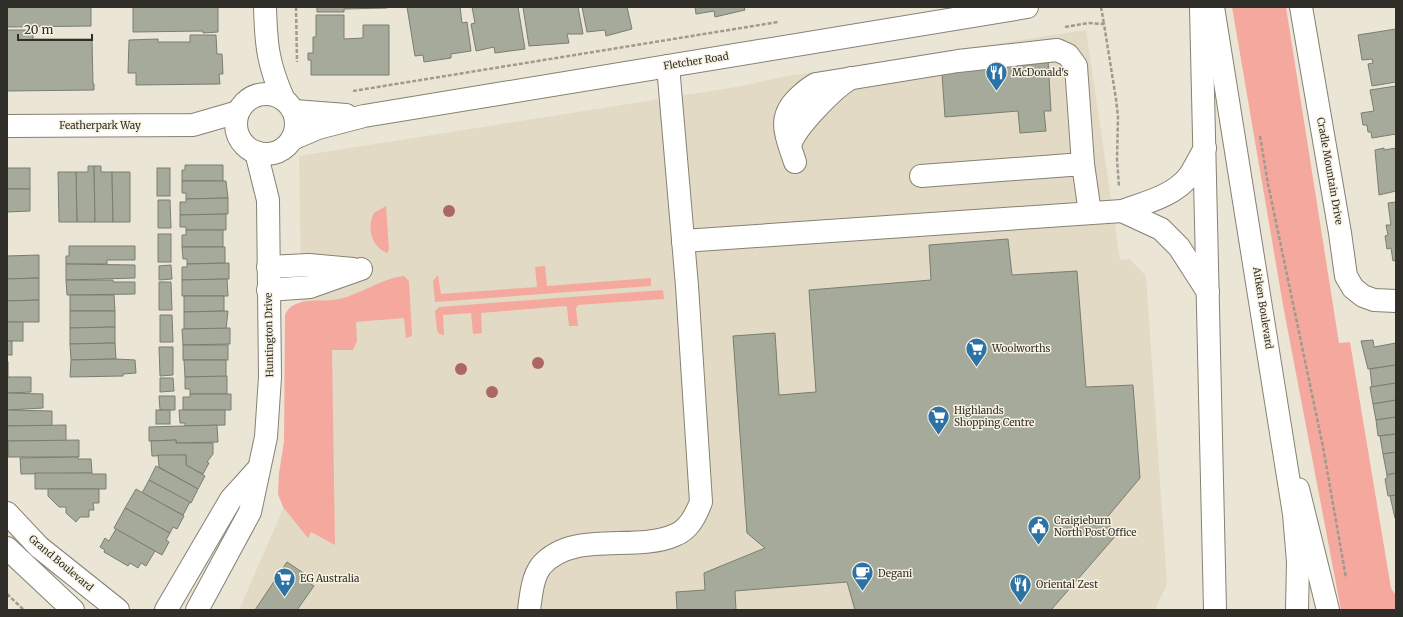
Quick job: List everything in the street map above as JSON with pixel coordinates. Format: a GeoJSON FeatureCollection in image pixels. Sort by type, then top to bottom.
{"type":"FeatureCollection","features":[{"type":"Feature","properties":{"kind":"street"},"geometry":{"type":"LineString","coordinates":[[265,7],[266,44],[274,77],[289,106],[296,130],[287,144],[264,154],[249,148],[236,129],[238,112],[247,100],[254,96],[269,94],[289,106]]}},
{"type":"Feature","properties":{"kind":"street","name":"Fletcher Road"},"geometry":{"type":"LineString","coordinates":[[287,144],[318,128],[364,116],[1027,7]]}},
{"type":"Feature","properties":{"kind":"street"},"geometry":{"type":"LineString","coordinates":[[1201,7],[1215,610]]}},
{"type":"Feature","properties":{"kind":"street","name":"Aitken Boulevard"},"geometry":{"type":"LineString","coordinates":[[1213,7],[1282,426],[1294,514],[1298,562],[1297,610]]}},
{"type":"Feature","properties":{"kind":"street","name":"Cradle Mountain Drive"},"geometry":{"type":"LineString","coordinates":[[1301,7],[1346,276],[1353,288],[1363,296],[1374,300],[1396,301]]}},
{"type":"Feature","properties":{"kind":"street"},"geometry":{"type":"LineString","coordinates":[[254,96],[266,44]]}},
{"type":"Feature","properties":{"kind":"street"},"geometry":{"type":"LineString","coordinates":[[793,154],[785,122],[787,110],[809,88],[816,84],[958,61],[1044,51],[1064,52],[1073,60],[1076,66],[1083,164],[1090,213]]}},
{"type":"Feature","properties":{"kind":"street"},"geometry":{"type":"LineString","coordinates":[[529,610],[534,582],[540,567],[552,556],[567,549],[584,545],[658,540],[676,535],[689,525],[697,514],[701,502],[683,241],[668,66]]}},
{"type":"Feature","properties":{"kind":"street","name":"Fletcher Road"},"geometry":{"type":"LineString","coordinates":[[289,106],[364,116]]}},
{"type":"Feature","properties":{"kind":"street","name":"Featherpark Way"},"geometry":{"type":"LineString","coordinates":[[7,126],[193,125],[238,112]]}},
{"type":"Feature","properties":{"kind":"street","name":"Featherpark Way"},"geometry":{"type":"LineString","coordinates":[[193,125],[249,148]]}},
{"type":"Feature","properties":{"kind":"street","name":"Huntington Drive"},"geometry":{"type":"LineString","coordinates":[[197,610],[250,512],[266,437],[269,408],[268,200],[287,144]]}},
{"type":"Feature","properties":{"kind":"street","name":"Huntington Drive"},"geometry":{"type":"LineString","coordinates":[[249,148],[268,200]]}},
{"type":"Feature","properties":{"kind":"street"},"geometry":{"type":"LineString","coordinates":[[683,241],[1122,211],[1158,198],[1177,188],[1189,176],[1205,148]]}},
{"type":"Feature","properties":{"kind":"street"},"geometry":{"type":"LineString","coordinates":[[921,176],[1083,164]]}},
{"type":"Feature","properties":{"kind":"street"},"geometry":{"type":"LineString","coordinates":[[1122,211],[1161,229],[1180,247],[1208,292]]}},
{"type":"Feature","properties":{"kind":"street"},"geometry":{"type":"LineString","coordinates":[[268,266],[309,265],[361,269],[310,288],[268,290]]}},
{"type":"Feature","properties":{"kind":"street"},"geometry":{"type":"LineString","coordinates":[[1282,426],[1328,610]]}},
{"type":"Feature","properties":{"kind":"street"},"geometry":{"type":"LineString","coordinates":[[166,610],[231,498],[259,468]]}},
{"type":"Feature","properties":{"kind":"street","name":"Grand Boulevard"},"geometry":{"type":"LineString","coordinates":[[7,513],[38,547],[118,610]]}},
{"type":"Feature","properties":{"kind":"street"},"geometry":{"type":"LineString","coordinates":[[7,548],[73,610]]}},
{"type":"Feature","properties":{"kind":"path"},"geometry":{"type":"LineString","coordinates":[[296,7],[297,68]]}},
{"type":"Feature","properties":{"kind":"path"},"geometry":{"type":"LineString","coordinates":[[1101,7],[1104,24]]}},
{"type":"Feature","properties":{"kind":"path"},"geometry":{"type":"LineString","coordinates":[[349,92],[779,22]]}},
{"type":"Feature","properties":{"kind":"path"},"geometry":{"type":"LineString","coordinates":[[1259,130],[1269,192],[1323,448],[1347,579]]}},
{"type":"Feature","properties":{"kind":"path"},"geometry":{"type":"LineString","coordinates":[[7,594],[24,610]]}},
{"type":"Feature","properties":{"kind":"shaded area"},"geometry":{"type":"Polygon","coordinates":[[[1232,7],[1286,7],[1339,343],[1350,342],[1391,588],[1396,596],[1396,610],[1341,610],[1283,305],[1232,7]]]}},
{"type":"Feature","properties":{"kind":"shaded area"},"geometry":{"type":"Polygon","coordinates":[[[1086,30],[1120,260],[1130,259],[1146,276],[1167,584],[1155,610],[239,610],[304,461],[299,156],[742,86],[781,77],[1086,30]]]}},
{"type":"Feature","properties":{"kind":"shaded area"},"geometry":{"type":"Polygon","coordinates":[[[386,206],[389,249],[387,253],[374,242],[371,231],[374,213],[386,206]]]}},
{"type":"Feature","properties":{"kind":"shaded area"},"geometry":{"type":"Polygon","coordinates":[[[545,266],[547,286],[651,278],[651,286],[435,302],[433,281],[438,275],[441,294],[537,287],[535,267],[545,266]]]}},
{"type":"Feature","properties":{"kind":"shaded area"},"geometry":{"type":"Polygon","coordinates":[[[404,276],[409,281],[412,336],[406,338],[404,318],[356,322],[357,341],[353,350],[332,350],[335,545],[311,532],[308,538],[283,507],[278,494],[279,473],[284,442],[285,315],[289,309],[301,302],[332,300],[347,297],[389,279],[404,276]]]}},
{"type":"Feature","properties":{"kind":"shaded area"},"geometry":{"type":"Polygon","coordinates":[[[663,290],[664,299],[578,305],[576,308],[578,326],[569,326],[567,307],[565,306],[481,313],[482,333],[473,334],[471,313],[443,315],[444,335],[439,334],[437,330],[435,311],[439,307],[663,290]]]}},
{"type":"Feature","properties":{"kind":"building"},"geometry":{"type":"Polygon","coordinates":[[[7,7],[91,7],[91,26],[7,27],[7,7]]]}},
{"type":"Feature","properties":{"kind":"building"},"geometry":{"type":"Polygon","coordinates":[[[133,7],[218,7],[218,32],[133,32],[133,7]]]}},
{"type":"Feature","properties":{"kind":"building"},"geometry":{"type":"Polygon","coordinates":[[[317,7],[387,8],[344,9],[344,12],[317,12],[317,7]]]}},
{"type":"Feature","properties":{"kind":"building"},"geometry":{"type":"Polygon","coordinates":[[[407,7],[460,7],[462,23],[467,22],[471,51],[451,54],[451,58],[424,62],[423,55],[415,56],[407,7]]]}},
{"type":"Feature","properties":{"kind":"building"},"geometry":{"type":"Polygon","coordinates":[[[472,7],[518,7],[525,49],[495,53],[494,47],[476,51],[471,24],[475,23],[472,7]]]}},
{"type":"Feature","properties":{"kind":"building"},"geometry":{"type":"Polygon","coordinates":[[[523,7],[578,7],[583,34],[567,34],[569,43],[529,46],[523,7]]]}},
{"type":"Feature","properties":{"kind":"building"},"geometry":{"type":"Polygon","coordinates":[[[582,7],[627,7],[632,29],[606,36],[605,30],[587,32],[582,7]]]}},
{"type":"Feature","properties":{"kind":"building"},"geometry":{"type":"Polygon","coordinates":[[[695,7],[744,7],[745,10],[715,17],[714,11],[696,14],[695,7]]]}},
{"type":"Feature","properties":{"kind":"building"},"geometry":{"type":"Polygon","coordinates":[[[316,15],[344,15],[344,39],[363,38],[363,25],[389,25],[389,75],[311,75],[311,60],[308,60],[308,53],[313,53],[313,37],[316,37],[316,15]]]}},
{"type":"Feature","properties":{"kind":"building"},"geometry":{"type":"Polygon","coordinates":[[[1396,29],[1396,82],[1372,86],[1368,64],[1373,63],[1372,59],[1362,60],[1358,35],[1396,29]]]}},
{"type":"Feature","properties":{"kind":"building"},"geometry":{"type":"Polygon","coordinates":[[[7,30],[33,30],[33,39],[92,39],[94,90],[7,91],[7,30]]]}},
{"type":"Feature","properties":{"kind":"building"},"geometry":{"type":"Polygon","coordinates":[[[190,35],[216,35],[217,54],[222,54],[223,74],[219,74],[220,84],[136,85],[136,73],[128,73],[129,40],[158,39],[158,42],[190,42],[190,35]]]}},
{"type":"Feature","properties":{"kind":"building","name":"McDonald's"},"geometry":{"type":"Polygon","coordinates":[[[1048,60],[1051,111],[1044,111],[1046,131],[1020,133],[1018,111],[945,117],[942,74],[1048,60]]]}},
{"type":"Feature","properties":{"kind":"building"},"geometry":{"type":"Polygon","coordinates":[[[1396,86],[1396,134],[1372,138],[1371,132],[1368,132],[1367,125],[1363,125],[1361,113],[1374,111],[1370,90],[1396,86]]]}},
{"type":"Feature","properties":{"kind":"building"},"geometry":{"type":"Polygon","coordinates":[[[1384,148],[1384,150],[1396,148],[1396,191],[1379,195],[1375,150],[1384,148]]]}},
{"type":"Feature","properties":{"kind":"building"},"geometry":{"type":"Polygon","coordinates":[[[185,165],[223,165],[223,181],[182,181],[182,170],[185,170],[185,165]]]}},
{"type":"Feature","properties":{"kind":"building"},"geometry":{"type":"Polygon","coordinates":[[[88,166],[94,166],[95,222],[77,222],[76,172],[88,172],[88,166]]]}},
{"type":"Feature","properties":{"kind":"building"},"geometry":{"type":"Polygon","coordinates":[[[94,166],[101,166],[101,172],[112,172],[113,222],[95,222],[94,166]]]}},
{"type":"Feature","properties":{"kind":"building"},"geometry":{"type":"Polygon","coordinates":[[[7,168],[30,168],[30,189],[7,189],[7,168]]]}},
{"type":"Feature","properties":{"kind":"building"},"geometry":{"type":"Polygon","coordinates":[[[157,168],[170,168],[170,196],[157,196],[157,168]]]}},
{"type":"Feature","properties":{"kind":"building"},"geometry":{"type":"Polygon","coordinates":[[[58,172],[76,172],[77,222],[59,222],[58,172]]]}},
{"type":"Feature","properties":{"kind":"building"},"geometry":{"type":"Polygon","coordinates":[[[112,172],[130,172],[130,222],[113,222],[112,172]]]}},
{"type":"Feature","properties":{"kind":"building"},"geometry":{"type":"Polygon","coordinates":[[[182,181],[226,181],[228,198],[186,199],[186,193],[182,193],[182,181]]]}},
{"type":"Feature","properties":{"kind":"building"},"geometry":{"type":"Polygon","coordinates":[[[7,189],[30,189],[30,211],[7,212],[7,189]]]}},
{"type":"Feature","properties":{"kind":"building"},"geometry":{"type":"Polygon","coordinates":[[[228,198],[228,214],[180,215],[180,202],[186,202],[186,199],[228,198]]]}},
{"type":"Feature","properties":{"kind":"building"},"geometry":{"type":"Polygon","coordinates":[[[158,200],[170,200],[171,228],[158,228],[158,200]]]}},
{"type":"Feature","properties":{"kind":"building"},"geometry":{"type":"Polygon","coordinates":[[[1396,202],[1396,260],[1393,261],[1391,248],[1387,249],[1385,236],[1388,235],[1386,225],[1391,225],[1388,203],[1396,202]]]}},
{"type":"Feature","properties":{"kind":"building"},"geometry":{"type":"Polygon","coordinates":[[[226,214],[226,230],[186,230],[186,227],[180,227],[180,215],[226,214]]]}},
{"type":"Feature","properties":{"kind":"building"},"geometry":{"type":"Polygon","coordinates":[[[186,230],[223,230],[223,247],[182,247],[182,235],[186,235],[186,230]]]}},
{"type":"Feature","properties":{"kind":"building"},"geometry":{"type":"Polygon","coordinates":[[[158,234],[171,234],[171,262],[158,262],[158,234]]]}},
{"type":"Feature","properties":{"kind":"building","name":"Highlands Shopping Centre"},"geometry":{"type":"Polygon","coordinates":[[[1008,239],[1012,275],[1077,271],[1086,387],[1133,385],[1140,478],[1104,521],[1118,533],[1051,610],[855,610],[847,582],[735,591],[736,610],[677,610],[676,592],[705,590],[704,573],[765,548],[747,533],[733,336],[775,333],[779,395],[816,392],[809,290],[931,280],[929,245],[1008,239]]]}},
{"type":"Feature","properties":{"kind":"building"},"geometry":{"type":"Polygon","coordinates":[[[69,246],[135,246],[135,260],[107,260],[107,264],[66,264],[66,256],[69,256],[69,246]]]}},
{"type":"Feature","properties":{"kind":"building"},"geometry":{"type":"Polygon","coordinates":[[[182,247],[225,247],[225,263],[187,264],[187,259],[183,259],[182,247]]]}},
{"type":"Feature","properties":{"kind":"building"},"geometry":{"type":"Polygon","coordinates":[[[39,255],[39,278],[7,279],[7,256],[39,255]]]}},
{"type":"Feature","properties":{"kind":"building"},"geometry":{"type":"Polygon","coordinates":[[[229,263],[229,279],[182,280],[182,267],[187,267],[187,264],[229,263]]]}},
{"type":"Feature","properties":{"kind":"building"},"geometry":{"type":"Polygon","coordinates":[[[66,264],[135,265],[135,278],[66,280],[66,264]]]}},
{"type":"Feature","properties":{"kind":"building"},"geometry":{"type":"Polygon","coordinates":[[[171,265],[172,279],[159,280],[159,266],[171,265]]]}},
{"type":"Feature","properties":{"kind":"building"},"geometry":{"type":"Polygon","coordinates":[[[39,278],[39,300],[7,301],[7,279],[39,278]]]}},
{"type":"Feature","properties":{"kind":"building"},"geometry":{"type":"Polygon","coordinates":[[[227,279],[228,296],[182,296],[182,280],[227,279]]]}},
{"type":"Feature","properties":{"kind":"building"},"geometry":{"type":"Polygon","coordinates":[[[66,280],[113,280],[113,282],[135,282],[135,294],[67,295],[66,280]]]}},
{"type":"Feature","properties":{"kind":"building"},"geometry":{"type":"Polygon","coordinates":[[[159,282],[171,282],[172,310],[159,310],[159,282]]]}},
{"type":"Feature","properties":{"kind":"building"},"geometry":{"type":"Polygon","coordinates":[[[70,295],[114,295],[115,311],[70,311],[70,295]]]}},
{"type":"Feature","properties":{"kind":"building"},"geometry":{"type":"Polygon","coordinates":[[[184,296],[224,296],[224,311],[184,312],[184,296]]]}},
{"type":"Feature","properties":{"kind":"building"},"geometry":{"type":"Polygon","coordinates":[[[39,300],[39,322],[7,322],[7,301],[39,300]]]}},
{"type":"Feature","properties":{"kind":"building"},"geometry":{"type":"Polygon","coordinates":[[[70,311],[115,311],[115,327],[70,328],[70,311]]]}},
{"type":"Feature","properties":{"kind":"building"},"geometry":{"type":"Polygon","coordinates":[[[228,311],[226,329],[184,329],[184,312],[228,311]]]}},
{"type":"Feature","properties":{"kind":"building"},"geometry":{"type":"Polygon","coordinates":[[[160,315],[172,315],[173,342],[160,342],[160,315]]]}},
{"type":"Feature","properties":{"kind":"building"},"geometry":{"type":"Polygon","coordinates":[[[7,322],[23,322],[23,341],[7,341],[7,322]]]}},
{"type":"Feature","properties":{"kind":"building"},"geometry":{"type":"Polygon","coordinates":[[[115,327],[115,343],[70,344],[70,328],[115,327]]]}},
{"type":"Feature","properties":{"kind":"building"},"geometry":{"type":"Polygon","coordinates":[[[230,328],[230,344],[183,345],[182,329],[230,328]]]}},
{"type":"Feature","properties":{"kind":"building"},"geometry":{"type":"Polygon","coordinates":[[[1373,340],[1374,347],[1396,343],[1396,365],[1368,369],[1361,341],[1373,340]]]}},
{"type":"Feature","properties":{"kind":"building"},"geometry":{"type":"Polygon","coordinates":[[[7,341],[12,341],[12,355],[7,355],[7,341]]]}},
{"type":"Feature","properties":{"kind":"building"},"geometry":{"type":"Polygon","coordinates":[[[115,343],[116,359],[71,360],[70,344],[115,343]]]}},
{"type":"Feature","properties":{"kind":"building"},"geometry":{"type":"Polygon","coordinates":[[[183,345],[228,345],[228,360],[183,360],[183,345]]]}},
{"type":"Feature","properties":{"kind":"building"},"geometry":{"type":"Polygon","coordinates":[[[159,347],[173,347],[173,375],[160,376],[159,347]]]}},
{"type":"Feature","properties":{"kind":"building"},"geometry":{"type":"Polygon","coordinates":[[[71,360],[135,360],[136,373],[123,374],[123,376],[70,377],[71,360]]]}},
{"type":"Feature","properties":{"kind":"building"},"geometry":{"type":"Polygon","coordinates":[[[184,360],[226,360],[226,377],[185,377],[184,360]]]}},
{"type":"Feature","properties":{"kind":"building"},"geometry":{"type":"Polygon","coordinates":[[[8,362],[8,377],[7,377],[8,362]]]}},
{"type":"Feature","properties":{"kind":"building"},"geometry":{"type":"Polygon","coordinates":[[[1396,365],[1396,383],[1372,387],[1370,369],[1396,365]]]}},
{"type":"Feature","properties":{"kind":"building"},"geometry":{"type":"Polygon","coordinates":[[[227,376],[227,394],[190,394],[190,389],[185,389],[185,377],[227,376]]]}},
{"type":"Feature","properties":{"kind":"building"},"geometry":{"type":"Polygon","coordinates":[[[7,377],[31,377],[31,392],[7,393],[7,377]]]}},
{"type":"Feature","properties":{"kind":"building"},"geometry":{"type":"Polygon","coordinates":[[[160,378],[173,378],[174,391],[160,392],[160,378]]]}},
{"type":"Feature","properties":{"kind":"building"},"geometry":{"type":"Polygon","coordinates":[[[1396,383],[1396,400],[1373,404],[1370,387],[1396,383]]]}},
{"type":"Feature","properties":{"kind":"building"},"geometry":{"type":"Polygon","coordinates":[[[7,393],[43,394],[43,408],[7,410],[7,393]]]}},
{"type":"Feature","properties":{"kind":"building"},"geometry":{"type":"Polygon","coordinates":[[[190,394],[231,394],[231,410],[183,410],[183,397],[190,397],[190,394]]]}},
{"type":"Feature","properties":{"kind":"building"},"geometry":{"type":"Polygon","coordinates":[[[159,396],[175,396],[175,410],[160,410],[159,396]]]}},
{"type":"Feature","properties":{"kind":"building"},"geometry":{"type":"Polygon","coordinates":[[[1396,400],[1396,417],[1376,420],[1373,404],[1396,400]]]}},
{"type":"Feature","properties":{"kind":"building"},"geometry":{"type":"Polygon","coordinates":[[[7,410],[52,411],[52,426],[7,426],[7,410]]]}},
{"type":"Feature","properties":{"kind":"building"},"geometry":{"type":"Polygon","coordinates":[[[156,410],[170,410],[170,424],[156,424],[156,410]]]}},
{"type":"Feature","properties":{"kind":"building"},"geometry":{"type":"Polygon","coordinates":[[[179,410],[225,410],[225,425],[185,426],[185,423],[180,423],[179,410]]]}},
{"type":"Feature","properties":{"kind":"building"},"geometry":{"type":"Polygon","coordinates":[[[1396,417],[1396,434],[1378,436],[1376,420],[1396,417]]]}},
{"type":"Feature","properties":{"kind":"building"},"geometry":{"type":"Polygon","coordinates":[[[66,425],[66,441],[7,441],[7,426],[66,425]]]}},
{"type":"Feature","properties":{"kind":"building"},"geometry":{"type":"Polygon","coordinates":[[[217,425],[218,442],[176,443],[176,440],[149,441],[149,427],[217,425]]]}},
{"type":"Feature","properties":{"kind":"building"},"geometry":{"type":"Polygon","coordinates":[[[1396,434],[1396,452],[1383,454],[1380,436],[1396,434]]]}},
{"type":"Feature","properties":{"kind":"building"},"geometry":{"type":"Polygon","coordinates":[[[79,440],[79,457],[8,457],[8,441],[79,440]]]}},
{"type":"Feature","properties":{"kind":"building"},"geometry":{"type":"Polygon","coordinates":[[[176,440],[176,443],[213,443],[213,454],[207,462],[209,463],[203,474],[186,465],[186,455],[152,456],[151,441],[176,440]]]}},
{"type":"Feature","properties":{"kind":"building"},"geometry":{"type":"Polygon","coordinates":[[[1396,452],[1396,473],[1387,475],[1383,454],[1396,452]]]}},
{"type":"Feature","properties":{"kind":"building"},"geometry":{"type":"Polygon","coordinates":[[[158,455],[186,455],[186,465],[205,476],[198,489],[159,467],[158,455]]]}},
{"type":"Feature","properties":{"kind":"building"},"geometry":{"type":"Polygon","coordinates":[[[78,457],[78,459],[91,459],[92,473],[21,474],[20,458],[78,457]]]}},
{"type":"Feature","properties":{"kind":"building"},"geometry":{"type":"Polygon","coordinates":[[[156,466],[198,489],[191,503],[149,480],[156,466]]]}},
{"type":"Feature","properties":{"kind":"building"},"geometry":{"type":"Polygon","coordinates":[[[35,473],[106,474],[106,489],[35,489],[35,473]]]}},
{"type":"Feature","properties":{"kind":"building"},"geometry":{"type":"Polygon","coordinates":[[[1396,473],[1396,495],[1388,496],[1385,479],[1387,478],[1387,475],[1396,473]]]}},
{"type":"Feature","properties":{"kind":"building"},"geometry":{"type":"Polygon","coordinates":[[[149,480],[190,502],[183,515],[142,493],[149,480]]]}},
{"type":"Feature","properties":{"kind":"building"},"geometry":{"type":"Polygon","coordinates":[[[48,489],[99,489],[99,503],[93,503],[94,510],[89,510],[89,517],[80,517],[76,522],[66,513],[66,507],[59,507],[48,496],[48,489]]]}},
{"type":"Feature","properties":{"kind":"building"},"geometry":{"type":"Polygon","coordinates":[[[136,489],[184,516],[177,529],[173,527],[170,533],[125,508],[136,489]]]}},
{"type":"Feature","properties":{"kind":"building"},"geometry":{"type":"Polygon","coordinates":[[[1396,495],[1396,518],[1395,518],[1390,496],[1396,495]]]}},
{"type":"Feature","properties":{"kind":"building"},"geometry":{"type":"Polygon","coordinates":[[[125,508],[170,533],[166,540],[169,542],[162,555],[114,528],[125,508]]]}},
{"type":"Feature","properties":{"kind":"building"},"geometry":{"type":"Polygon","coordinates":[[[116,529],[155,551],[146,566],[141,563],[138,568],[130,563],[128,566],[104,552],[105,550],[100,547],[105,538],[109,541],[116,529]]]}},
{"type":"Feature","properties":{"kind":"building","name":"EG Australia"},"geometry":{"type":"Polygon","coordinates":[[[287,562],[311,578],[308,582],[314,586],[297,610],[255,610],[287,562]]]}},
{"type":"Feature","properties":{"kind":"place","name":"McDonald's"},"geometry":{"type":"Point","coordinates":[997,92]}},
{"type":"Feature","properties":{"kind":"place","name":"Woolworths"},"geometry":{"type":"Point","coordinates":[976,368]}},
{"type":"Feature","properties":{"kind":"place","name":"Highlands Shopping Centre"},"geometry":{"type":"Point","coordinates":[939,436]}},
{"type":"Feature","properties":{"kind":"place","name":"Craigieburn North Post Office"},"geometry":{"type":"Point","coordinates":[1038,546]}},
{"type":"Feature","properties":{"kind":"place","name":"Degani"},"geometry":{"type":"Point","coordinates":[863,592]}},
{"type":"Feature","properties":{"kind":"place","name":"EG Australia"},"geometry":{"type":"Point","coordinates":[284,598]}},
{"type":"Feature","properties":{"kind":"place","name":"Oriental Zest"},"geometry":{"type":"Point","coordinates":[1021,604]}}]}
